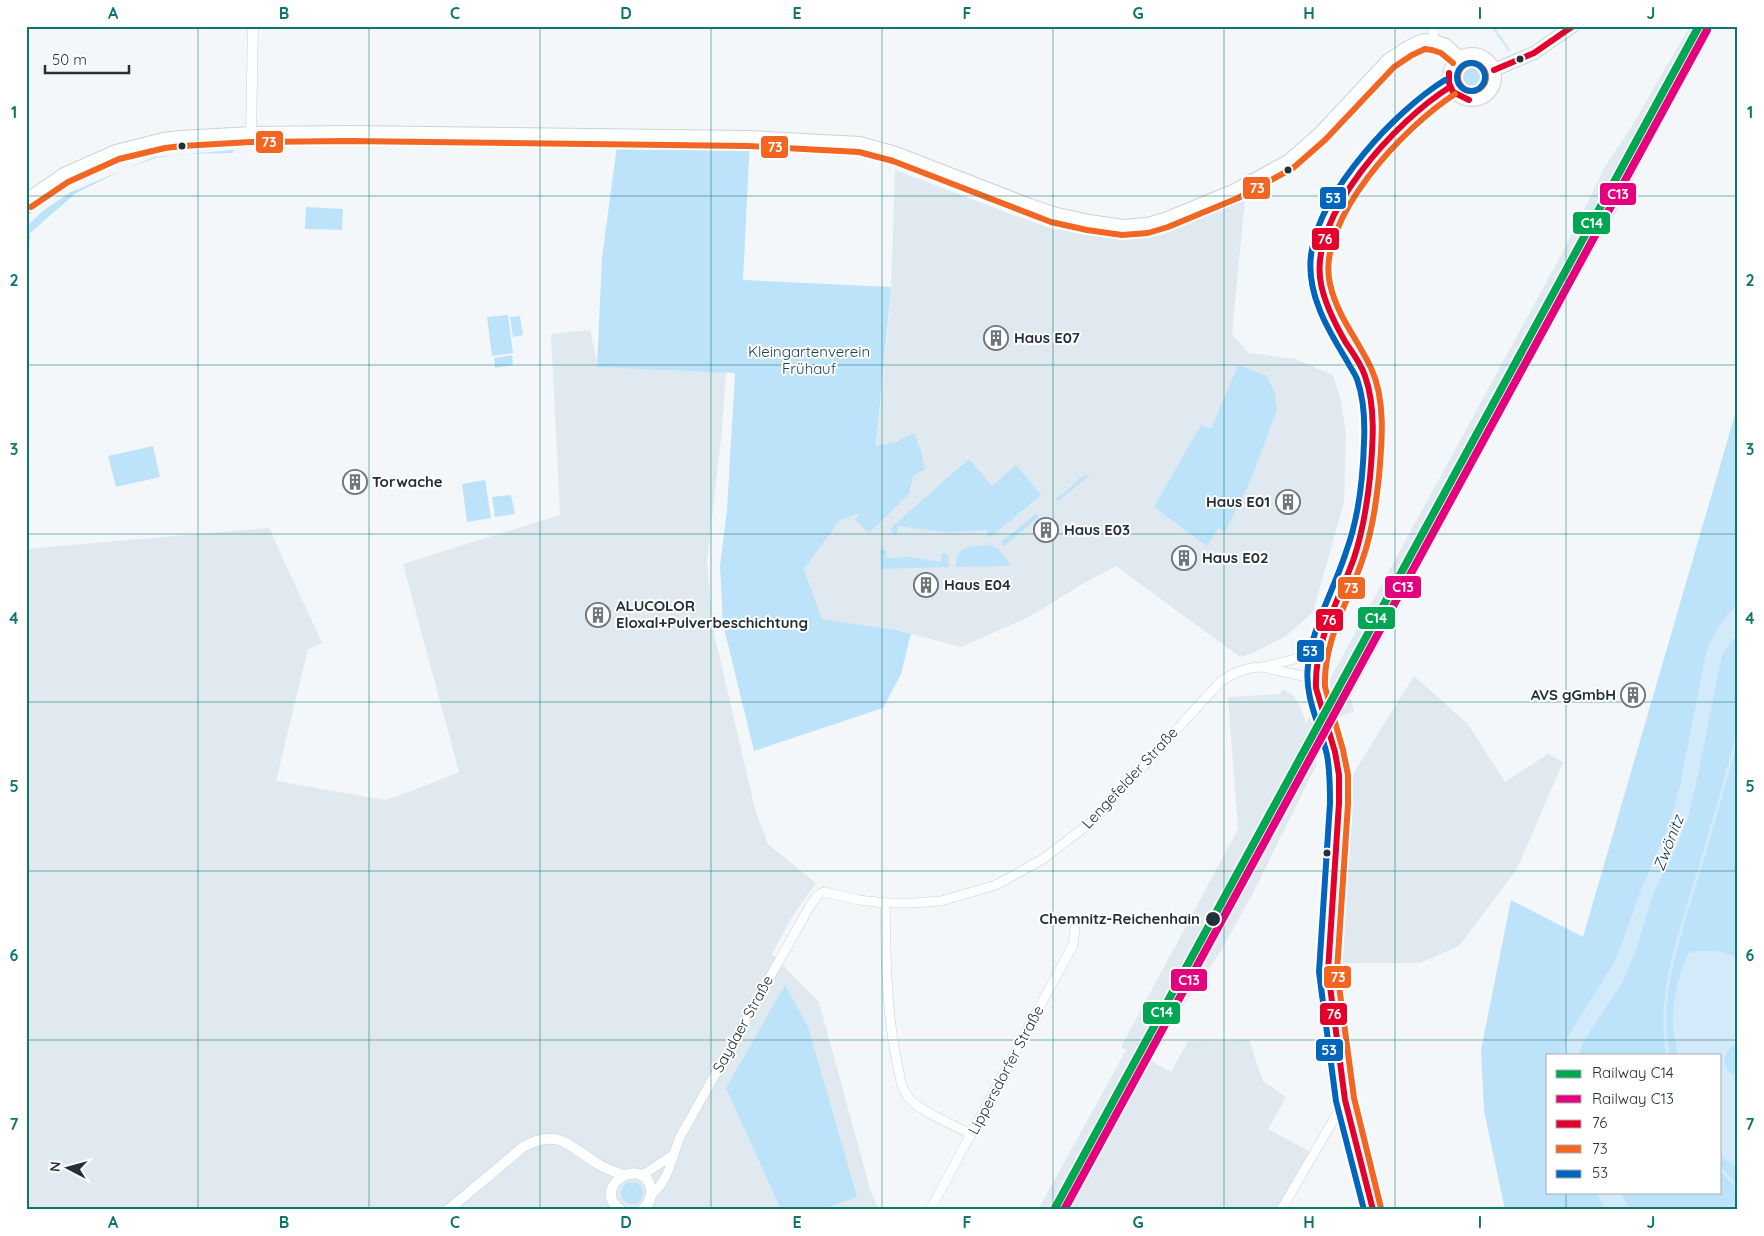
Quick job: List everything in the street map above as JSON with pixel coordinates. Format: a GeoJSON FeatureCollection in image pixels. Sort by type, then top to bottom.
{"type":"FeatureCollection","features":[{"type":"Feature","properties":{"kind":"main road"},"geometry":{"type":"LineString","coordinates":[[1494,70],[1534,53],[1573,26]]}},
{"type":"Feature","properties":{"kind":"main road"},"geometry":{"type":"LineString","coordinates":[[26,200],[64,174],[116,151],[164,139],[251,133],[370,132],[748,137],[860,143],[896,153],[1038,208],[1089,221],[1123,226],[1147,224],[1235,190],[1279,167],[1319,134],[1388,60],[1408,47],[1423,40],[1434,41],[1446,45],[1459,58]]}},
{"type":"Feature","properties":{"kind":"main road"},"geometry":{"type":"LineString","coordinates":[[1470,54],[1481,56],[1489,61],[1494,70],[1494,84],[1490,92],[1481,99],[1465,100],[1459,97],[1450,87],[1448,80],[1449,72],[1452,64],[1459,58],[1470,54]]}},
{"type":"Feature","properties":{"kind":"main road"},"geometry":{"type":"LineString","coordinates":[[1345,1100],[1328,971],[1339,803],[1339,775],[1335,752],[1316,684],[1319,653],[1366,518],[1373,416],[1364,375],[1328,312],[1319,271],[1324,236],[1344,197],[1372,157],[1413,115],[1431,99],[1450,87]]}},
{"type":"Feature","properties":{"kind":"street"},"geometry":{"type":"LineString","coordinates":[[251,133],[253,26]]}},
{"type":"Feature","properties":{"kind":"street"},"geometry":{"type":"LineString","coordinates":[[1433,26],[1434,41]]}},
{"type":"Feature","properties":{"kind":"street","name":"Lengefelder Straße"},"geometry":{"type":"LineString","coordinates":[[818,895],[824,892],[885,904],[913,904],[941,901],[996,885],[1043,860],[1094,820],[1221,681],[1238,671],[1319,653]]}},
{"type":"Feature","properties":{"kind":"street","name":"Lengefelder Straße"},"geometry":{"type":"LineString","coordinates":[[1262,667],[1316,684]]}},
{"type":"Feature","properties":{"kind":"street","name":"Saydaer Straße"},"geometry":{"type":"LineString","coordinates":[[651,1196],[661,1187],[672,1166],[673,1155],[680,1137],[810,906],[818,895]]}},
{"type":"Feature","properties":{"kind":"street"},"geometry":{"type":"LineString","coordinates":[[885,904],[887,994],[892,1037],[902,1089],[910,1100],[922,1109],[971,1134]]}},
{"type":"Feature","properties":{"kind":"street","name":"Lippersdorfer Straße"},"geometry":{"type":"LineString","coordinates":[[930,1210],[1073,945],[1075,928]]}},
{"type":"Feature","properties":{"kind":"street"},"geometry":{"type":"LineString","coordinates":[[1281,1210],[1345,1100]]}},
{"type":"Feature","properties":{"kind":"street"},"geometry":{"type":"LineString","coordinates":[[448,1210],[531,1142],[556,1139],[571,1144],[598,1164],[623,1175]]}},
{"type":"Feature","properties":{"kind":"street"},"geometry":{"type":"LineString","coordinates":[[641,1176],[673,1155]]}},
{"type":"Feature","properties":{"kind":"street"},"geometry":{"type":"LineString","coordinates":[[598,1164],[614,1184]]}},
{"type":"Feature","properties":{"kind":"street"},"geometry":{"type":"LineString","coordinates":[[619,1209],[612,1197],[614,1184],[623,1175],[629,1173],[641,1176],[649,1184],[650,1201],[643,1210]]}},
{"type":"Feature","properties":{"kind":"shaded area"},"geometry":{"type":"Polygon","coordinates":[[[1690,26],[1712,26],[1653,136],[1629,189],[1495,425],[1485,450],[1475,461],[1399,609],[1350,698],[1354,711],[1339,718],[1316,760],[1316,766],[1253,893],[1221,951],[1180,1010],[1151,1061],[1171,1072],[1188,1041],[1249,1040],[1263,1081],[1286,1097],[1268,1129],[1312,1153],[1279,1210],[1038,1210],[1126,1050],[1121,1047],[1238,829],[1228,697],[1280,694],[1283,689],[1292,694],[1299,704],[1306,723],[1554,268],[1604,168],[1633,124],[1690,26]]]}},
{"type":"Feature","properties":{"kind":"shaded area"},"geometry":{"type":"Polygon","coordinates":[[[895,170],[1053,229],[1119,239],[1152,236],[1245,199],[1232,334],[1249,353],[1295,359],[1333,375],[1340,397],[1346,433],[1344,502],[1313,612],[1286,636],[1251,654],[1240,657],[1116,566],[1084,583],[1029,617],[961,647],[896,630],[822,619],[804,568],[840,520],[864,511],[875,459],[891,287],[895,170]]]}},
{"type":"Feature","properties":{"kind":"shaded area"},"geometry":{"type":"Polygon","coordinates":[[[590,330],[598,367],[726,371],[722,431],[707,562],[714,633],[755,809],[768,844],[816,883],[792,917],[772,954],[819,1002],[870,1189],[879,1210],[26,1210],[26,549],[269,528],[322,643],[308,649],[276,781],[385,800],[417,789],[459,772],[403,564],[560,515],[551,334],[590,330]]]}},
{"type":"Feature","properties":{"kind":"shaded area"},"geometry":{"type":"Polygon","coordinates":[[[1414,676],[1468,724],[1505,782],[1548,754],[1563,762],[1517,869],[1459,946],[1420,963],[1342,963],[1353,774],[1414,676]]]}},
{"type":"Feature","properties":{"kind":"green space"},"geometry":{"type":"Polygon","coordinates":[[[1477,54],[1489,60],[1494,68],[1494,86],[1489,94],[1481,99],[1467,100],[1455,94],[1450,86],[1449,72],[1455,60],[1463,55],[1477,54]]]}},
{"type":"Feature","properties":{"kind":"green space","name":"Kleingartenverein Frühauf"},"geometry":{"type":"Polygon","coordinates":[[[618,138],[750,139],[743,280],[891,287],[876,446],[896,442],[914,433],[925,469],[913,476],[909,494],[869,533],[855,520],[860,513],[840,520],[804,569],[822,619],[911,634],[901,674],[883,708],[754,751],[723,624],[720,566],[727,510],[735,373],[597,367],[602,258],[618,138]]]}},
{"type":"Feature","properties":{"kind":"green space"},"geometry":{"type":"Polygon","coordinates":[[[159,145],[178,146],[156,149],[125,160],[123,156],[159,145]]]}},
{"type":"Feature","properties":{"kind":"green space"},"geometry":{"type":"Polygon","coordinates":[[[233,150],[233,153],[189,154],[233,150]]]}},
{"type":"Feature","properties":{"kind":"green space"},"geometry":{"type":"Polygon","coordinates":[[[175,155],[155,158],[125,169],[154,157],[175,155]]]}},
{"type":"Feature","properties":{"kind":"green space"},"geometry":{"type":"Polygon","coordinates":[[[92,169],[94,174],[61,189],[26,217],[26,213],[50,193],[92,169]]]}},
{"type":"Feature","properties":{"kind":"green space"},"geometry":{"type":"Polygon","coordinates":[[[122,171],[76,193],[30,233],[28,266],[26,227],[44,210],[71,192],[122,171]]]}},
{"type":"Feature","properties":{"kind":"green space"},"geometry":{"type":"Polygon","coordinates":[[[306,207],[343,209],[342,230],[305,229],[306,207]]]}},
{"type":"Feature","properties":{"kind":"green space"},"geometry":{"type":"Polygon","coordinates":[[[508,315],[513,353],[492,356],[487,317],[508,315]]]}},
{"type":"Feature","properties":{"kind":"green space"},"geometry":{"type":"Polygon","coordinates":[[[520,316],[523,335],[513,337],[510,317],[520,316]]]}},
{"type":"Feature","properties":{"kind":"green space"},"geometry":{"type":"Polygon","coordinates":[[[512,355],[513,365],[495,368],[494,358],[512,355]]]}},
{"type":"Feature","properties":{"kind":"green space"},"geometry":{"type":"Polygon","coordinates":[[[1238,365],[1267,376],[1275,393],[1277,410],[1249,484],[1225,532],[1218,528],[1207,546],[1154,507],[1201,425],[1211,429],[1238,365]]]}},
{"type":"Feature","properties":{"kind":"green space"},"geometry":{"type":"Polygon","coordinates":[[[1738,404],[1738,958],[1716,951],[1678,980],[1673,1028],[1677,1054],[1546,1054],[1546,1194],[1722,1194],[1722,1155],[1738,1168],[1738,1210],[1505,1210],[1484,1111],[1481,1050],[1511,900],[1583,937],[1738,404]]]}},
{"type":"Feature","properties":{"kind":"green space"},"geometry":{"type":"Polygon","coordinates":[[[153,446],[160,477],[116,487],[108,456],[153,446]]]}},
{"type":"Feature","properties":{"kind":"green space"},"geometry":{"type":"Polygon","coordinates":[[[969,459],[992,486],[1016,465],[1041,495],[993,535],[988,537],[987,530],[945,532],[898,526],[897,535],[893,533],[891,529],[894,525],[969,459]]]}},
{"type":"Feature","properties":{"kind":"green space"},"geometry":{"type":"Polygon","coordinates":[[[1090,475],[1058,501],[1056,499],[1077,482],[1079,478],[1090,475]]]}},
{"type":"Feature","properties":{"kind":"green space"},"geometry":{"type":"Polygon","coordinates":[[[485,480],[491,518],[467,522],[462,484],[485,480]]]}},
{"type":"Feature","properties":{"kind":"green space"},"geometry":{"type":"Polygon","coordinates":[[[511,495],[515,514],[495,517],[492,497],[511,495]]]}},
{"type":"Feature","properties":{"kind":"green space"},"geometry":{"type":"Polygon","coordinates":[[[1036,514],[1039,517],[1004,546],[1001,542],[1036,514]]]}},
{"type":"Feature","properties":{"kind":"green space"},"geometry":{"type":"Polygon","coordinates":[[[992,545],[994,548],[997,547],[1011,566],[956,567],[957,559],[962,550],[992,545]]]}},
{"type":"Feature","properties":{"kind":"green space"},"geometry":{"type":"Polygon","coordinates":[[[880,550],[886,550],[886,558],[908,557],[941,562],[942,553],[945,553],[948,556],[949,567],[881,569],[880,550]]]}},
{"type":"Feature","properties":{"kind":"green space"},"geometry":{"type":"Polygon","coordinates":[[[785,985],[808,1027],[857,1197],[820,1210],[781,1210],[726,1088],[785,985]]]}},
{"type":"Feature","properties":{"kind":"green space"},"geometry":{"type":"Polygon","coordinates":[[[1732,1045],[1738,1047],[1738,1073],[1732,1075],[1728,1071],[1724,1060],[1732,1045]]]}},
{"type":"Feature","properties":{"kind":"green space"},"geometry":{"type":"Polygon","coordinates":[[[632,1182],[640,1185],[643,1193],[640,1201],[632,1204],[624,1201],[621,1193],[624,1185],[632,1182]]]}},
{"type":"Feature","properties":{"kind":"water","name":"Zwönitz"},"geometry":{"type":"Polygon","coordinates":[[[1738,604],[1738,635],[1722,656],[1688,818],[1654,892],[1636,950],[1623,982],[1583,1042],[1579,1054],[1563,1054],[1567,1038],[1616,959],[1642,887],[1668,828],[1680,786],[1706,653],[1719,626],[1738,604]]]}},
{"type":"Feature","properties":{"kind":"water"},"geometry":{"type":"Polygon","coordinates":[[[1716,951],[1738,958],[1738,1047],[1732,1045],[1725,1057],[1724,1063],[1732,1075],[1738,1073],[1738,1168],[1722,1155],[1722,1054],[1677,1054],[1673,1027],[1674,998],[1688,953],[1716,951]]]}},
{"type":"Feature","properties":{"kind":"water"},"geometry":{"type":"Polygon","coordinates":[[[1597,1194],[1621,1194],[1630,1210],[1606,1210],[1597,1194]]]}},
{"type":"Feature","properties":{"kind":"waterway"},"geometry":{"type":"LineString","coordinates":[[1492,26],[1509,50]]}},
{"type":"Feature","properties":{"kind":"waterway"},"geometry":{"type":"LineString","coordinates":[[1668,1054],[1665,1010],[1671,966],[1738,733]]}},
{"type":"Feature","properties":{"kind":"waterway"},"geometry":{"type":"LineString","coordinates":[[1722,1170],[1738,1188]]}},
{"type":"Feature","properties":{"kind":"rail line","name":"C14"},"geometry":{"type":"LineString","coordinates":[[1054,1210],[1699,26]]}},
{"type":"Feature","properties":{"kind":"rail line","name":"C13"},"geometry":{"type":"LineString","coordinates":[[1064,1210],[1707,30]]}},
{"type":"Feature","properties":{"kind":"transit line","name":"76"},"geometry":{"type":"LineString","coordinates":[[1494,70],[1534,53],[1573,26]]}},
{"type":"Feature","properties":{"kind":"transit line","name":"73"},"geometry":{"type":"LineString","coordinates":[[31,207],[68,182],[119,159],[182,146],[251,142],[349,141],[748,146],[859,152],[893,161],[1051,222],[1122,235],[1148,233],[1168,227],[1238,198],[1293,168],[1325,140],[1394,67],[1412,55],[1425,49],[1432,50],[1441,53],[1453,63]]}},
{"type":"Feature","properties":{"kind":"transit line","name":"53"},"geometry":{"type":"LineString","coordinates":[[1471,63],[1481,67],[1485,77],[1481,87],[1471,91],[1461,87],[1457,77],[1461,67],[1471,63]]}},
{"type":"Feature","properties":{"kind":"transit line","name":"73"},"geometry":{"type":"LineString","coordinates":[[1472,63],[1482,67],[1486,77],[1482,87],[1472,91],[1462,87],[1458,77],[1462,67],[1472,63]]}},
{"type":"Feature","properties":{"kind":"transit line","name":"76"},"geometry":{"type":"LineString","coordinates":[[1449,73],[1449,83],[1453,92],[1469,100]]}},
{"type":"Feature","properties":{"kind":"transit line","name":"53"},"geometry":{"type":"LineString","coordinates":[[1364,1210],[1336,1101],[1319,972],[1330,779],[1327,755],[1310,700],[1307,677],[1310,651],[1314,637],[1350,539],[1360,498],[1363,470],[1364,418],[1363,402],[1357,379],[1322,315],[1311,279],[1310,264],[1312,249],[1319,226],[1330,202],[1346,177],[1384,131],[1425,94],[1445,80]]}},
{"type":"Feature","properties":{"kind":"transit line","name":"76"},"geometry":{"type":"LineString","coordinates":[[1373,1210],[1345,1100],[1328,971],[1339,803],[1339,775],[1335,752],[1316,688],[1316,671],[1323,638],[1354,558],[1362,528],[1368,498],[1371,464],[1373,439],[1372,413],[1371,400],[1363,372],[1338,329],[1325,299],[1321,284],[1320,257],[1328,229],[1342,200],[1360,172],[1406,122],[1450,87]]}},
{"type":"Feature","properties":{"kind":"transit line","name":"73"},"geometry":{"type":"LineString","coordinates":[[1381,1208],[1354,1098],[1337,971],[1348,804],[1348,775],[1325,687],[1325,670],[1332,638],[1362,561],[1371,530],[1379,476],[1382,421],[1376,380],[1333,296],[1330,284],[1329,259],[1336,232],[1350,204],[1368,177],[1412,128],[1455,94]]}},
{"type":"Feature","properties":{"kind":"place","name":"Haus E07"},"geometry":{"type":"Point","coordinates":[996,338]}},
{"type":"Feature","properties":{"kind":"place","name":"Torwache"},"geometry":{"type":"Point","coordinates":[355,482]}},
{"type":"Feature","properties":{"kind":"place","name":"Haus E01"},"geometry":{"type":"Point","coordinates":[1288,502]}},
{"type":"Feature","properties":{"kind":"place","name":"Haus E03"},"geometry":{"type":"Point","coordinates":[1046,530]}},
{"type":"Feature","properties":{"kind":"place","name":"Haus E02"},"geometry":{"type":"Point","coordinates":[1184,558]}},
{"type":"Feature","properties":{"kind":"place","name":"Haus E04"},"geometry":{"type":"Point","coordinates":[926,585]}},
{"type":"Feature","properties":{"kind":"place","name":"ALUCOLOR Eloxal+Pulverbeschichtung"},"geometry":{"type":"Point","coordinates":[598,615]}},
{"type":"Feature","properties":{"kind":"place","name":"AVS gGmbH"},"geometry":{"type":"Point","coordinates":[1633,695]}},
{"type":"Feature","properties":{"kind":"place","name":"Chemnitz-Reichenhain"},"geometry":{"type":"Point","coordinates":[1213,919]}}]}
